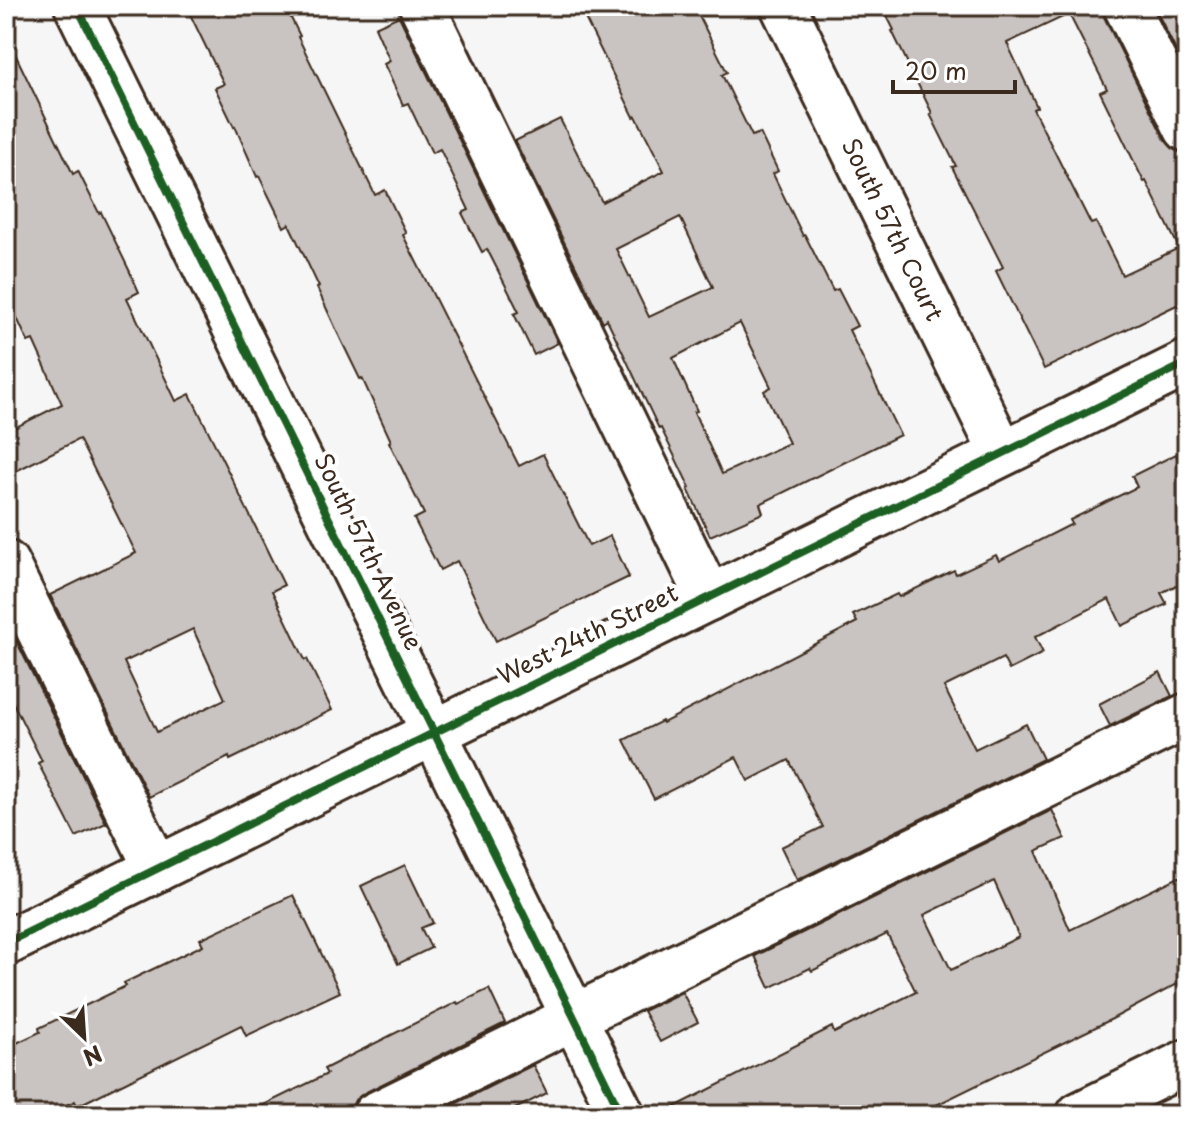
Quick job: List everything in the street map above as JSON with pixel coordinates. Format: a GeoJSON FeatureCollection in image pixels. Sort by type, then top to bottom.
{"type":"FeatureCollection","features":[{"type":"Feature","properties":{"kind":"street","name":"South 57th Avenue"},"geometry":{"type":"LineString","coordinates":[[77,6],[622,1115]]}},
{"type":"Feature","properties":{"kind":"street"},"geometry":{"type":"LineString","coordinates":[[422,6],[709,598]]}},
{"type":"Feature","properties":{"kind":"street","name":"South 57th Court"},"geometry":{"type":"LineString","coordinates":[[783,6],[1002,453]]}},
{"type":"Feature","properties":{"kind":"street"},"geometry":{"type":"LineString","coordinates":[[1126,6],[1187,129]]}},
{"type":"Feature","properties":{"kind":"street","name":"West 24th Street"},"geometry":{"type":"LineString","coordinates":[[6,943],[1187,363]]}},
{"type":"Feature","properties":{"kind":"street"},"geometry":{"type":"LineString","coordinates":[[6,563],[157,869]]}},
{"type":"Feature","properties":{"kind":"street"},"geometry":{"type":"LineString","coordinates":[[375,1115],[1187,716]]}},
{"type":"Feature","properties":{"kind":"street"},"geometry":{"type":"LineString","coordinates":[[1088,1113],[1187,1062]]}},
{"type":"Feature","properties":{"kind":"building"},"geometry":{"type":"Polygon","coordinates":[[[186,6],[285,6],[375,195],[385,190],[406,233],[403,235],[519,466],[543,454],[589,546],[610,536],[629,577],[496,641],[457,561],[440,570],[414,519],[424,514],[289,224],[284,227],[215,88],[224,84],[186,6]]]}},
{"type":"Feature","properties":{"kind":"building"},"geometry":{"type":"Polygon","coordinates":[[[579,6],[694,6],[727,72],[722,75],[752,136],[760,133],[778,171],[773,174],[803,236],[833,291],[838,289],[857,326],[849,330],[900,435],[760,504],[763,513],[710,536],[661,428],[607,319],[603,322],[515,141],[560,119],[602,202],[664,171],[579,6]],[[680,217],[616,249],[649,317],[713,287],[680,217]],[[740,323],[673,358],[722,474],[789,443],[764,391],[771,387],[740,323]]]}},
{"type":"Feature","properties":{"kind":"building"},"geometry":{"type":"Polygon","coordinates":[[[882,6],[1101,6],[1165,140],[1174,150],[1187,154],[1187,300],[1044,369],[996,271],[1003,267],[952,167],[956,166],[882,6]],[[1069,14],[1007,43],[1037,107],[1033,109],[1091,224],[1096,222],[1122,275],[1179,248],[1100,92],[1107,89],[1069,14]]]}},
{"type":"Feature","properties":{"kind":"building"},"geometry":{"type":"Polygon","coordinates":[[[1154,6],[1187,6],[1187,73],[1154,6]]]}},
{"type":"Feature","properties":{"kind":"building"},"geometry":{"type":"Polygon","coordinates":[[[399,16],[558,343],[534,355],[514,314],[519,312],[487,249],[482,252],[462,213],[469,210],[440,149],[432,153],[408,103],[403,105],[384,64],[390,61],[375,27],[399,16]]]}},
{"type":"Feature","properties":{"kind":"building"},"geometry":{"type":"Polygon","coordinates":[[[6,35],[73,174],[78,171],[130,272],[139,292],[127,298],[176,401],[190,394],[284,585],[272,591],[332,710],[149,797],[50,595],[136,553],[79,439],[6,476],[6,432],[62,404],[33,340],[28,342],[6,294],[6,35]],[[193,629],[124,662],[157,732],[225,699],[193,629]]]}},
{"type":"Feature","properties":{"kind":"building"},"geometry":{"type":"Polygon","coordinates":[[[1176,454],[1187,477],[1187,580],[1161,593],[1167,604],[1122,626],[1109,599],[1035,637],[1043,653],[1009,670],[1003,658],[944,687],[975,749],[1026,724],[1043,759],[797,880],[781,847],[823,827],[789,760],[748,781],[736,757],[654,799],[624,740],[663,723],[857,622],[853,615],[954,570],[956,574],[996,555],[999,561],[1072,524],[1070,520],[1137,487],[1132,476],[1176,454]]]}},
{"type":"Feature","properties":{"kind":"building"},"geometry":{"type":"Polygon","coordinates":[[[6,620],[106,823],[76,837],[38,763],[42,761],[6,689],[6,620]]]}},
{"type":"Feature","properties":{"kind":"building"},"geometry":{"type":"Polygon","coordinates":[[[1160,672],[1172,696],[1110,726],[1099,704],[1160,672]]]}},
{"type":"Feature","properties":{"kind":"building"},"geometry":{"type":"Polygon","coordinates":[[[1052,810],[1065,838],[1036,851],[1070,930],[1187,873],[1187,979],[916,1115],[659,1115],[832,1027],[834,1033],[916,992],[887,934],[770,988],[755,956],[1052,810]],[[994,881],[924,915],[951,970],[1019,937],[994,881]]]}},
{"type":"Feature","properties":{"kind":"building"},"geometry":{"type":"Polygon","coordinates":[[[405,865],[433,923],[421,928],[431,948],[398,964],[361,886],[405,865]]]}},
{"type":"Feature","properties":{"kind":"building"},"geometry":{"type":"Polygon","coordinates":[[[293,895],[340,992],[246,1036],[241,1025],[77,1106],[75,1101],[46,1115],[13,1115],[6,1101],[6,1048],[40,1032],[39,1028],[126,986],[124,983],[203,945],[200,939],[293,895]]]}},
{"type":"Feature","properties":{"kind":"building"},"geometry":{"type":"Polygon","coordinates":[[[489,989],[505,1023],[364,1093],[355,1100],[351,1109],[340,1115],[243,1115],[327,1074],[324,1069],[489,989]]]}},
{"type":"Feature","properties":{"kind":"building"},"geometry":{"type":"Polygon","coordinates":[[[682,992],[698,1022],[660,1042],[643,1011],[682,992]]]}},
{"type":"Feature","properties":{"kind":"building"},"geometry":{"type":"Polygon","coordinates":[[[533,1065],[547,1093],[503,1115],[455,1115],[451,1106],[533,1065]]]}},
{"type":"Feature","properties":{"kind":"cycle path"},"geometry":{"type":"LineString","coordinates":[[77,6],[622,1115]]}},
{"type":"Feature","properties":{"kind":"cycle path"},"geometry":{"type":"LineString","coordinates":[[6,943],[1187,363]]}}]}
